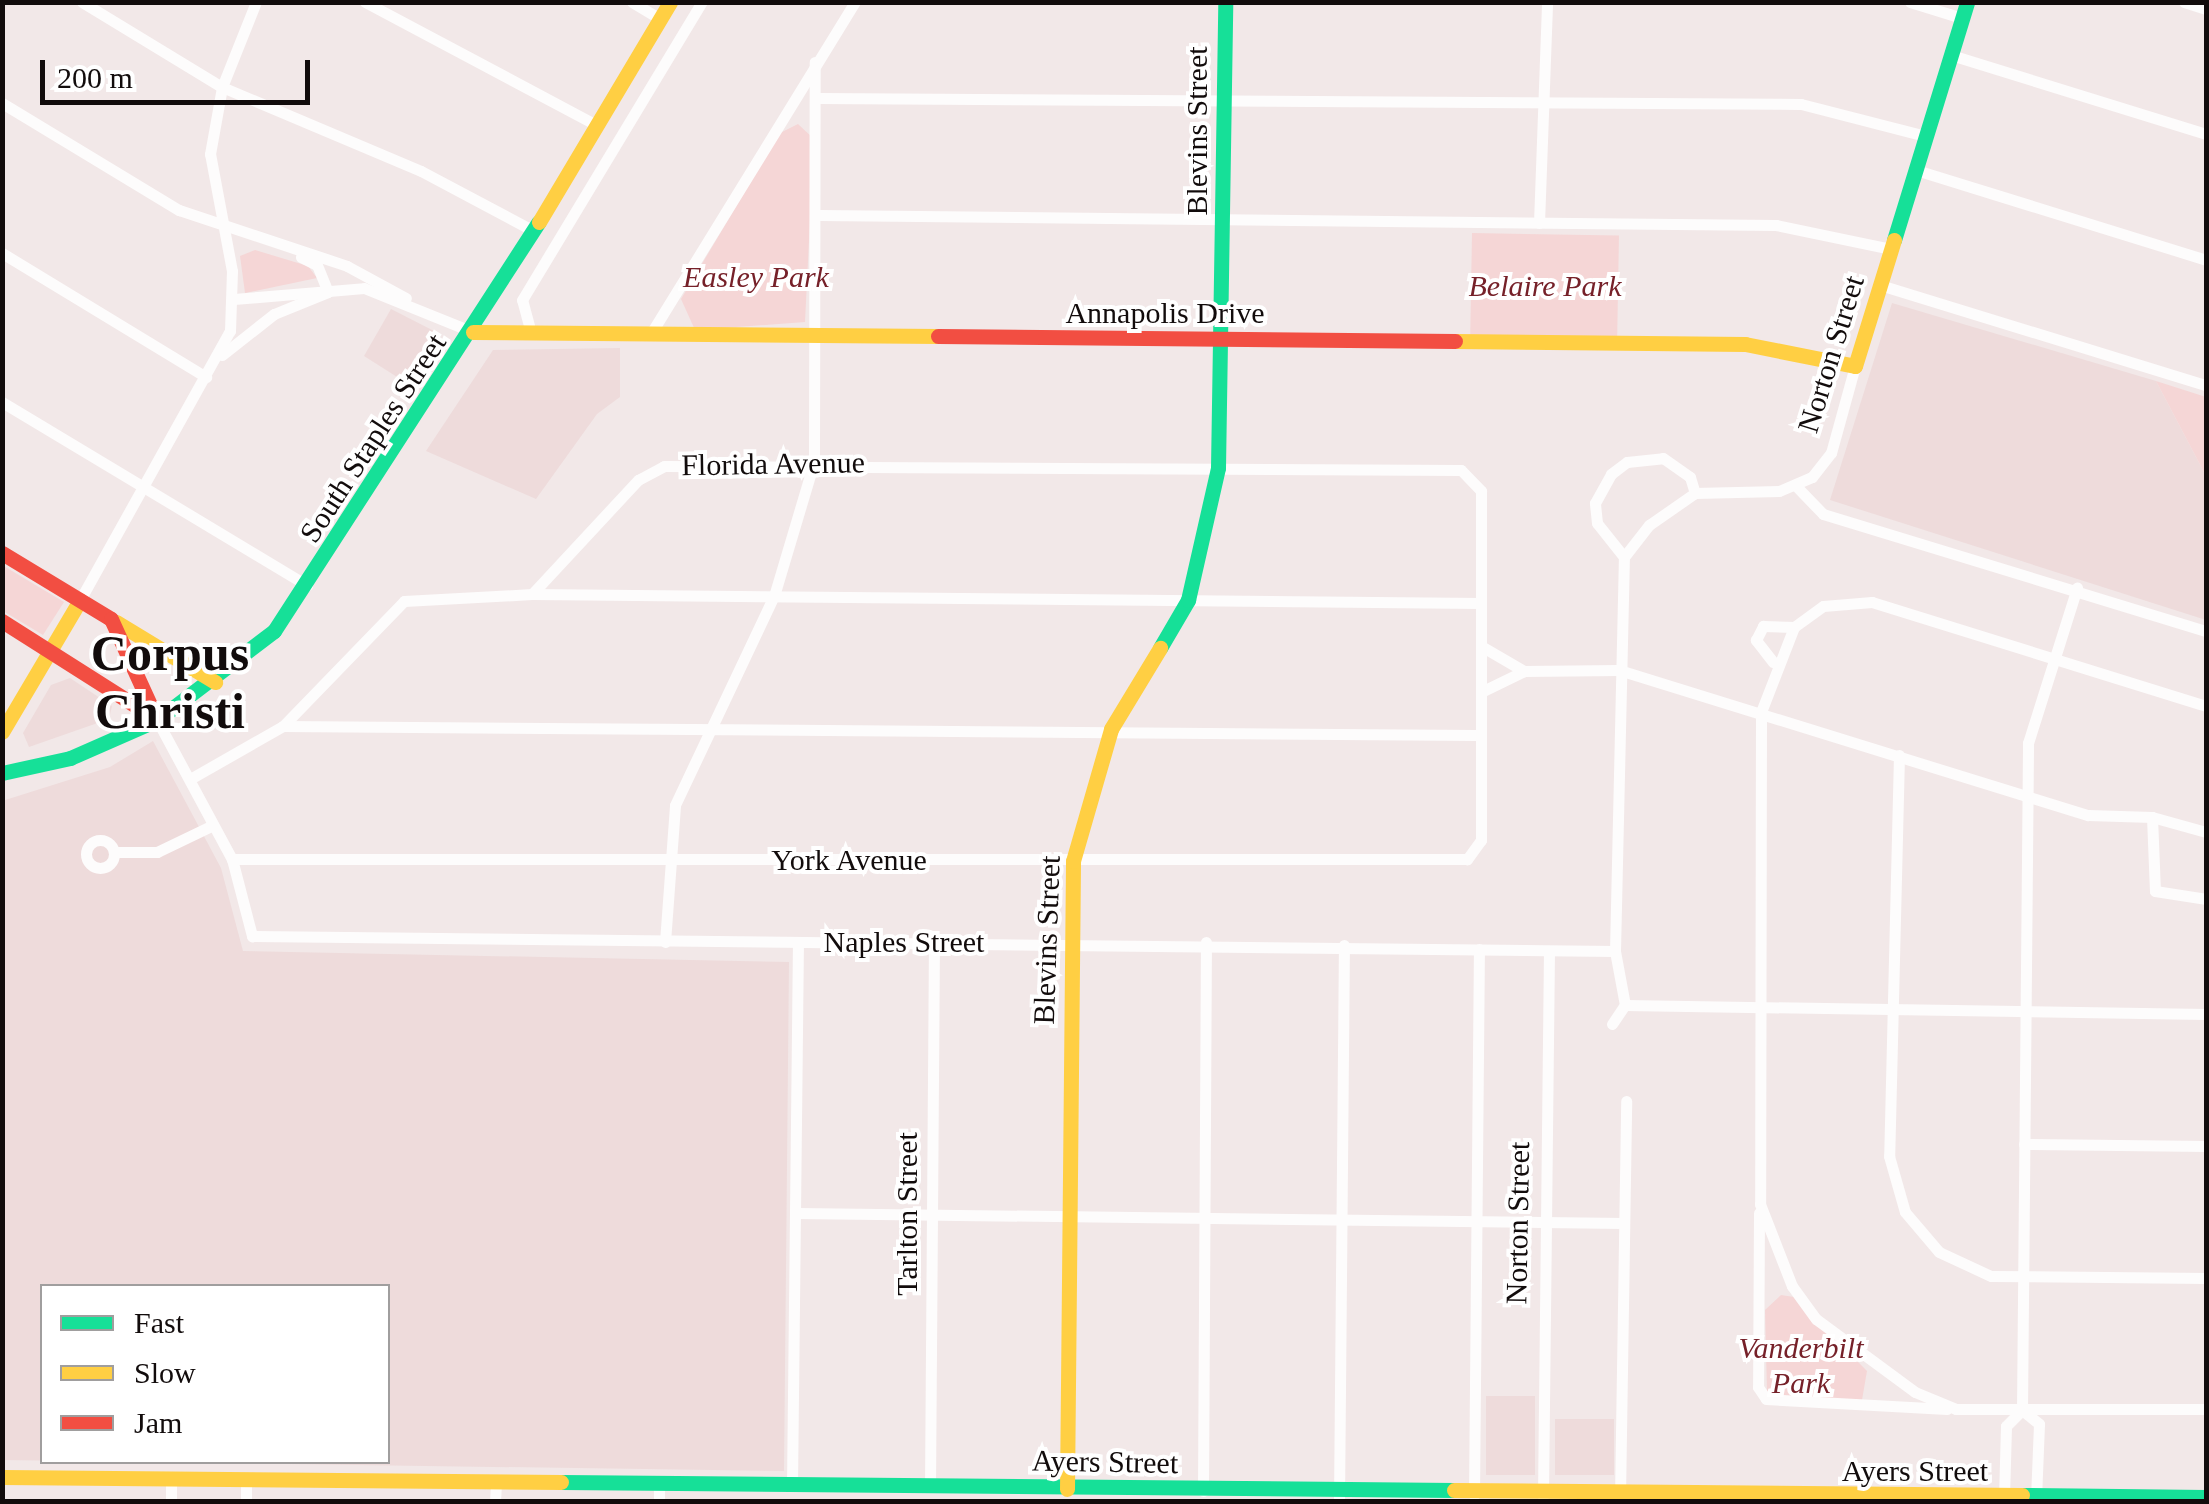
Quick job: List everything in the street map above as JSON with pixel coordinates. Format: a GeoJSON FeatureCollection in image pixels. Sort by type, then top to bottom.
{"type":"FeatureCollection","features":[{"type":"Feature","properties":{"kind":"main road","name":"South Staples Street"},"geometry":{"type":"LineString","coordinates":[[2,773],[26,768],[157,720],[215,682],[310,587],[473,332],[670,2]]}},
{"type":"Feature","properties":{"kind":"main road","name":"Blevins Street"},"geometry":{"type":"LineString","coordinates":[[1067,1488],[1073,861],[1111,728],[1188,600],[1218,468],[1224,341],[1225,2]]}},
{"type":"Feature","properties":{"kind":"main road","name":"Norton Street"},"geometry":{"type":"LineString","coordinates":[[1855,366],[1965,10]]}},
{"type":"Feature","properties":{"kind":"main road","name":"Annapolis Drive"},"geometry":{"type":"LineString","coordinates":[[473,332],[813,339],[1745,344],[1855,366]]}},
{"type":"Feature","properties":{"kind":"main road"},"geometry":{"type":"LineString","coordinates":[[2,552],[215,682]]}},
{"type":"Feature","properties":{"kind":"main road"},"geometry":{"type":"LineString","coordinates":[[2,732],[80,600]]}},
{"type":"Feature","properties":{"kind":"main road"},"geometry":{"type":"LineString","coordinates":[[111,619],[157,720]]}},
{"type":"Feature","properties":{"kind":"main road"},"geometry":{"type":"LineString","coordinates":[[2,621],[157,720]]}},
{"type":"Feature","properties":{"kind":"main road"},"geometry":{"type":"LineString","coordinates":[[2,790],[26,768]]}},
{"type":"Feature","properties":{"kind":"main road","name":"Ayers Street"},"geometry":{"type":"LineString","coordinates":[[2,1478],[496,1493],[659,1493],[792,1486],[930,1488],[1002,1494],[1067,1488],[1339,1497],[2206,1497]]}},
{"type":"Feature","properties":{"kind":"street"},"geometry":{"type":"LineString","coordinates":[[82,2],[222,87],[422,170],[534,231]]}},
{"type":"Feature","properties":{"kind":"street"},"geometry":{"type":"LineString","coordinates":[[222,355],[234,299],[210,154],[222,87],[256,2]]}},
{"type":"Feature","properties":{"kind":"street"},"geometry":{"type":"LineString","coordinates":[[365,2],[596,124]]}},
{"type":"Feature","properties":{"kind":"street"},"geometry":{"type":"LineString","coordinates":[[632,2],[660,19]]}},
{"type":"Feature","properties":{"kind":"street"},"geometry":{"type":"LineString","coordinates":[[531,333],[522,300],[702,2]]}},
{"type":"Feature","properties":{"kind":"street"},"geometry":{"type":"LineString","coordinates":[[650,335],[855,2]]}},
{"type":"Feature","properties":{"kind":"street"},"geometry":{"type":"LineString","coordinates":[[1539,223],[1547,2]]}},
{"type":"Feature","properties":{"kind":"street"},"geometry":{"type":"LineString","coordinates":[[1910,2],[1965,10]]}},
{"type":"Feature","properties":{"kind":"street"},"geometry":{"type":"LineString","coordinates":[[2184,2],[2206,10]]}},
{"type":"Feature","properties":{"kind":"street"},"geometry":{"type":"LineString","coordinates":[[1951,55],[2206,134]]}},
{"type":"Feature","properties":{"kind":"street"},"geometry":{"type":"LineString","coordinates":[[664,942],[665,860],[706,726],[774,596],[814,462],[813,339],[819,215],[815,62]]}},
{"type":"Feature","properties":{"kind":"street"},"geometry":{"type":"LineString","coordinates":[[818,98],[1801,104],[1926,136]]}},
{"type":"Feature","properties":{"kind":"street"},"geometry":{"type":"LineString","coordinates":[[2,102],[220,229],[346,266],[473,332]]}},
{"type":"Feature","properties":{"kind":"street"},"geometry":{"type":"LineString","coordinates":[[1916,170],[2206,260]]}},
{"type":"Feature","properties":{"kind":"street"},"geometry":{"type":"LineString","coordinates":[[819,215],[1225,222],[1776,224],[1891,250]]}},
{"type":"Feature","properties":{"kind":"street"},"geometry":{"type":"LineString","coordinates":[[288,252],[316,265],[328,292]]}},
{"type":"Feature","properties":{"kind":"street"},"geometry":{"type":"LineString","coordinates":[[2,253],[206,377]]}},
{"type":"Feature","properties":{"kind":"street"},"geometry":{"type":"LineString","coordinates":[[1880,285],[2206,385]]}},
{"type":"Feature","properties":{"kind":"street"},"geometry":{"type":"LineString","coordinates":[[234,299],[328,292],[406,298]]}},
{"type":"Feature","properties":{"kind":"street"},"geometry":{"type":"LineString","coordinates":[[80,600],[140,487],[222,355],[274,314],[328,292]]}},
{"type":"Feature","properties":{"kind":"street","name":"Norton Street"},"geometry":{"type":"LineString","coordinates":[[1796,486],[1831,453],[1855,366]]}},
{"type":"Feature","properties":{"kind":"street"},"geometry":{"type":"LineString","coordinates":[[2,402],[310,587]]}},
{"type":"Feature","properties":{"kind":"street"},"geometry":{"type":"LineString","coordinates":[[1624,557],[1597,523],[1594,503],[1611,474],[1627,462],[1664,458],[1690,476],[1695,492]]}},
{"type":"Feature","properties":{"kind":"street","name":"Florida Avenue"},"geometry":{"type":"LineString","coordinates":[[532,594],[638,480],[664,466],[814,462],[1462,470],[1474,480],[1480,603]]}},
{"type":"Feature","properties":{"kind":"street"},"geometry":{"type":"LineString","coordinates":[[1612,1024],[1625,1006],[1615,951],[1624,557],[1649,524],[1695,492],[1796,486],[1823,514],[2077,588],[2206,631]]}},
{"type":"Feature","properties":{"kind":"street"},"geometry":{"type":"LineString","coordinates":[[2004,1498],[2006,1426],[2022,1410],[2020,1276],[2028,743],[2077,588]]}},
{"type":"Feature","properties":{"kind":"street"},"geometry":{"type":"LineString","coordinates":[[190,778],[283,726],[404,601],[532,594],[1480,603],[1481,692],[1476,735],[1111,728],[283,726]]}},
{"type":"Feature","properties":{"kind":"street"},"geometry":{"type":"LineString","coordinates":[[2206,706],[1872,602],[1822,606],[1794,626],[1773,662],[1761,712],[1758,1387],[1766,1399],[1956,1409],[2206,1409]]}},
{"type":"Feature","properties":{"kind":"street"},"geometry":{"type":"LineString","coordinates":[[1773,662],[1756,640],[1763,626],[1794,626]]}},
{"type":"Feature","properties":{"kind":"street"},"geometry":{"type":"LineString","coordinates":[[1481,646],[1524,671]]}},
{"type":"Feature","properties":{"kind":"street"},"geometry":{"type":"LineString","coordinates":[[1481,692],[1524,671],[1620,670],[2088,815],[2152,817],[2206,832]]}},
{"type":"Feature","properties":{"kind":"street"},"geometry":{"type":"LineString","coordinates":[[157,720],[232,859]]}},
{"type":"Feature","properties":{"kind":"street","name":"York Avenue"},"geometry":{"type":"LineString","coordinates":[[232,859],[1466,860],[1481,840],[1476,735]]}},
{"type":"Feature","properties":{"kind":"street"},"geometry":{"type":"LineString","coordinates":[[1898,755],[1889,1156],[1904,1212],[1961,1268],[2020,1276],[2206,1278]]}},
{"type":"Feature","properties":{"kind":"street"},"geometry":{"type":"LineString","coordinates":[[2152,817],[2155,891],[2206,898]]}},
{"type":"Feature","properties":{"kind":"street"},"geometry":{"type":"LineString","coordinates":[[114,852],[157,852],[211,826]]}},
{"type":"Feature","properties":{"kind":"street","name":"Naples Street"},"geometry":{"type":"LineString","coordinates":[[232,859],[252,936],[664,942],[1206,942],[1615,951]]}},
{"type":"Feature","properties":{"kind":"street"},"geometry":{"type":"LineString","coordinates":[[792,1486],[798,942]]}},
{"type":"Feature","properties":{"kind":"street","name":"Tarlton Street"},"geometry":{"type":"LineString","coordinates":[[930,1488],[934,942]]}},
{"type":"Feature","properties":{"kind":"street"},"geometry":{"type":"LineString","coordinates":[[1203,1491],[1206,942]]}},
{"type":"Feature","properties":{"kind":"street"},"geometry":{"type":"LineString","coordinates":[[1339,1497],[1344,945]]}},
{"type":"Feature","properties":{"kind":"street"},"geometry":{"type":"LineString","coordinates":[[1474,1495],[1479,949]]}},
{"type":"Feature","properties":{"kind":"street","name":"Norton Street"},"geometry":{"type":"LineString","coordinates":[[1549,952],[1546,1220],[1554,1498]]}},
{"type":"Feature","properties":{"kind":"street"},"geometry":{"type":"LineString","coordinates":[[1625,1006],[2206,1014]]}},
{"type":"Feature","properties":{"kind":"street"},"geometry":{"type":"LineString","coordinates":[[1620,1497],[1626,1102]]}},
{"type":"Feature","properties":{"kind":"street"},"geometry":{"type":"LineString","coordinates":[[2024,1144],[2206,1146]]}},
{"type":"Feature","properties":{"kind":"street"},"geometry":{"type":"LineString","coordinates":[[1760,1204],[1792,1286],[1816,1319],[1871,1368],[1956,1409]]}},
{"type":"Feature","properties":{"kind":"street"},"geometry":{"type":"LineString","coordinates":[[798,1213],[1206,1214],[1623,1223]]}},
{"type":"Feature","properties":{"kind":"street"},"geometry":{"type":"LineString","coordinates":[[2022,1410],[2039,1424],[2036,1498]]}},
{"type":"Feature","properties":{"kind":"street"},"geometry":{"type":"LineString","coordinates":[[171,1481],[171,1502]]}},
{"type":"Feature","properties":{"kind":"street"},"geometry":{"type":"LineString","coordinates":[[246,1484],[246,1502]]}},
{"type":"Feature","properties":{"kind":"shaded area"},"geometry":{"type":"Polygon","coordinates":[[[1892,303],[2156,381],[2206,476],[2206,620],[1830,500],[1892,303]]]}},
{"type":"Feature","properties":{"kind":"shaded area"},"geometry":{"type":"Polygon","coordinates":[[[391,309],[436,332],[440,350],[416,389],[364,356],[391,309]]]}},
{"type":"Feature","properties":{"kind":"shaded area"},"geometry":{"type":"Polygon","coordinates":[[[620,348],[620,397],[597,414],[536,499],[426,451],[493,350],[620,348]]]}},
{"type":"Feature","properties":{"kind":"shaded area"},"geometry":{"type":"Polygon","coordinates":[[[70,678],[112,706],[109,719],[29,747],[23,733],[51,685],[70,678]]]}},
{"type":"Feature","properties":{"kind":"shaded area"},"geometry":{"type":"Polygon","coordinates":[[[153,741],[221,868],[243,951],[789,962],[784,1471],[287,1464],[390,1464],[390,1284],[40,1284],[40,1461],[3,1460],[2,801],[110,767],[153,741]]]}},
{"type":"Feature","properties":{"kind":"shaded area"},"geometry":{"type":"Polygon","coordinates":[[[1486,1396],[1535,1396],[1535,1475],[1486,1475],[1486,1396]]]}},
{"type":"Feature","properties":{"kind":"shaded area"},"geometry":{"type":"Polygon","coordinates":[[[1555,1419],[1614,1419],[1614,1475],[1555,1475],[1555,1419]]]}},
{"type":"Feature","properties":{"kind":"green space","name":"Easley Park"},"geometry":{"type":"Polygon","coordinates":[[[798,124],[814,139],[805,322],[695,330],[681,299],[780,133],[798,124]]]}},
{"type":"Feature","properties":{"kind":"green space","name":"Belaire Park"},"geometry":{"type":"Polygon","coordinates":[[[1472,233],[1619,236],[1617,339],[1470,336],[1472,233]]]}},
{"type":"Feature","properties":{"kind":"green space"},"geometry":{"type":"Polygon","coordinates":[[[255,250],[308,266],[317,278],[245,293],[240,256],[255,250]]]}},
{"type":"Feature","properties":{"kind":"green space"},"geometry":{"type":"Polygon","coordinates":[[[2156,381],[2206,397],[2206,476],[2156,381]]]}},
{"type":"Feature","properties":{"kind":"green space"},"geometry":{"type":"Polygon","coordinates":[[[2,565],[64,602],[43,635],[3,611],[2,565]]]}},
{"type":"Feature","properties":{"kind":"green space","name":"Vanderbilt Park"},"geometry":{"type":"Polygon","coordinates":[[[1781,1295],[1794,1297],[1867,1371],[1862,1400],[1779,1401],[1767,1392],[1765,1310],[1781,1295]]]}},
{"type":"Feature","properties":{"kind":"traffic: fast"},"geometry":{"type":"LineString","coordinates":[[1160,648],[1188,600],[1218,468],[1225,2]]}},
{"type":"Feature","properties":{"kind":"traffic: fast"},"geometry":{"type":"LineString","coordinates":[[1894,240],[1967,2]]}},
{"type":"Feature","properties":{"kind":"traffic: fast"},"geometry":{"type":"LineString","coordinates":[[2,773],[70,758],[157,720],[274,631],[539,222]]}},
{"type":"Feature","properties":{"kind":"traffic: fast"},"geometry":{"type":"LineString","coordinates":[[561,1482],[1454,1490]]}},
{"type":"Feature","properties":{"kind":"traffic: fast"},"geometry":{"type":"LineString","coordinates":[[2022,1495],[2206,1497]]}},
{"type":"Feature","properties":{"kind":"traffic: slow"},"geometry":{"type":"LineString","coordinates":[[539,222],[670,2]]}},
{"type":"Feature","properties":{"kind":"traffic: slow"},"geometry":{"type":"LineString","coordinates":[[1455,341],[1745,344],[1855,366],[1894,240]]}},
{"type":"Feature","properties":{"kind":"traffic: slow"},"geometry":{"type":"LineString","coordinates":[[473,332],[938,336]]}},
{"type":"Feature","properties":{"kind":"traffic: slow"},"geometry":{"type":"LineString","coordinates":[[2,732],[80,600]]}},
{"type":"Feature","properties":{"kind":"traffic: slow"},"geometry":{"type":"LineString","coordinates":[[116,622],[215,682]]}},
{"type":"Feature","properties":{"kind":"traffic: slow"},"geometry":{"type":"LineString","coordinates":[[1067,1489],[1073,861],[1111,729],[1160,648]]}},
{"type":"Feature","properties":{"kind":"traffic: slow"},"geometry":{"type":"LineString","coordinates":[[2,1477],[561,1482]]}},
{"type":"Feature","properties":{"kind":"traffic: slow"},"geometry":{"type":"LineString","coordinates":[[1454,1490],[2022,1495]]}},
{"type":"Feature","properties":{"kind":"traffic: jam"},"geometry":{"type":"LineString","coordinates":[[938,336],[1455,341]]}},
{"type":"Feature","properties":{"kind":"traffic: jam"},"geometry":{"type":"LineString","coordinates":[[2,553],[111,619],[157,720]]}},
{"type":"Feature","properties":{"kind":"traffic: jam"},"geometry":{"type":"LineString","coordinates":[[2,621],[155,718]]}},
{"type":"Feature","properties":{"kind":"district","name":"Corpus Christi"},"geometry":{"type":"Point","coordinates":[170,682]}}]}
